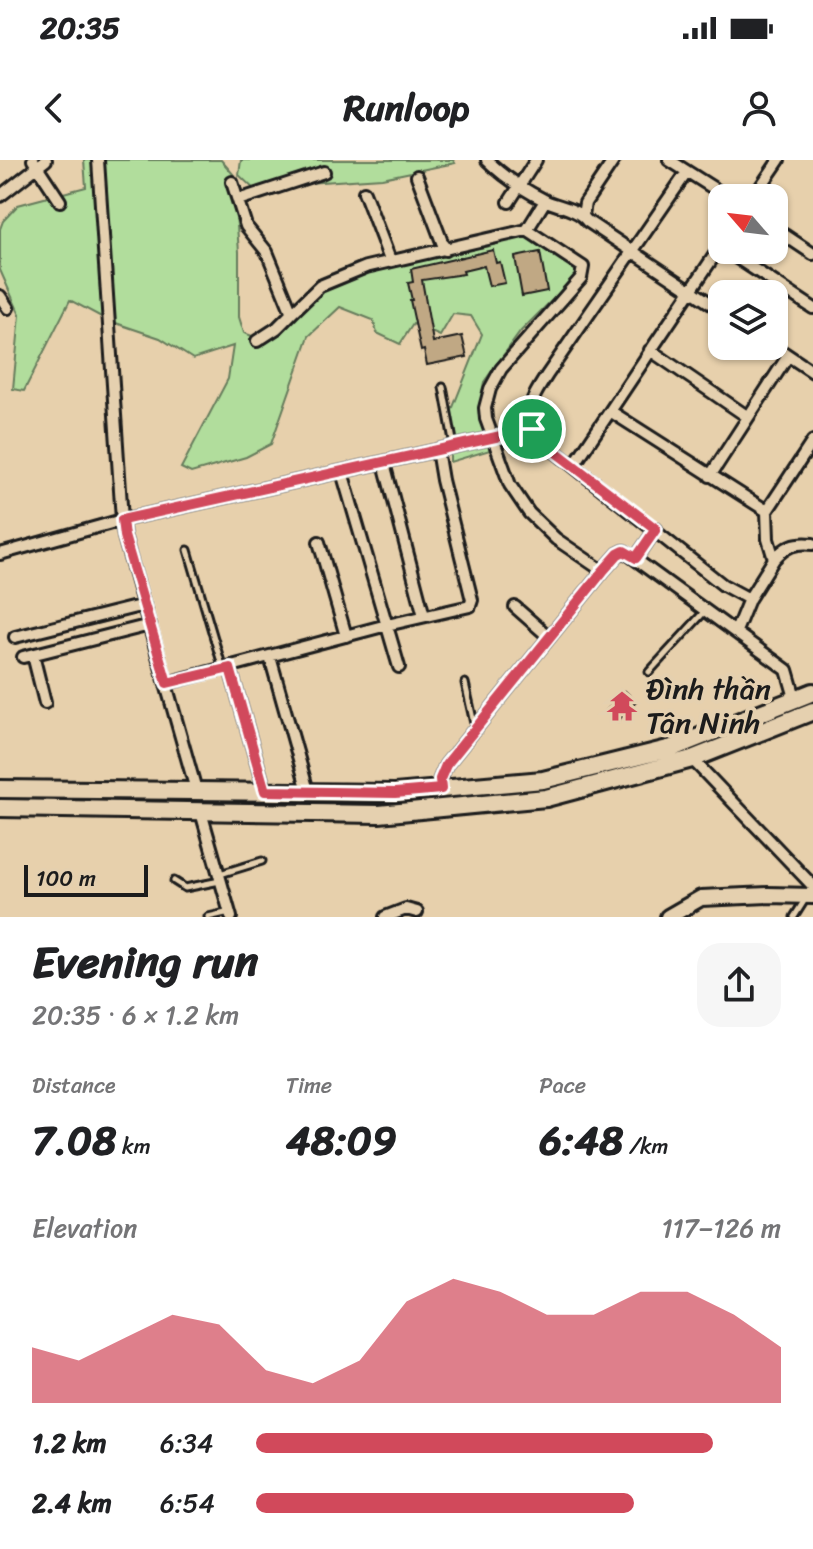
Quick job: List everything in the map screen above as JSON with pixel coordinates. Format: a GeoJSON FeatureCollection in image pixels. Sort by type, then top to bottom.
{"type":"FeatureCollection","features":[{"type":"Feature","properties":{"kind":"main road"},"geometry":{"type":"LineString","coordinates":[[0,789],[395,793],[558,777],[672,748],[813,692]]}},
{"type":"Feature","properties":{"kind":"main road"},"geometry":{"type":"LineString","coordinates":[[0,808],[379,814],[546,798],[692,759],[813,711]]}},
{"type":"Feature","properties":{"kind":"main road"},"geometry":{"type":"LineString","coordinates":[[668,917],[701,898],[811,893]]}},
{"type":"Feature","properties":{"kind":"street"},"geometry":{"type":"LineString","coordinates":[[98,160],[124,536],[196,790]]}},
{"type":"Feature","properties":{"kind":"street"},"geometry":{"type":"LineString","coordinates":[[487,160],[545,201],[583,215],[587,221],[708,302]]}},
{"type":"Feature","properties":{"kind":"street"},"geometry":{"type":"LineString","coordinates":[[509,202],[536,160]]}},
{"type":"Feature","properties":{"kind":"street"},"geometry":{"type":"LineString","coordinates":[[583,215],[585,203],[614,160]]}},
{"type":"Feature","properties":{"kind":"street"},"geometry":{"type":"LineString","coordinates":[[669,160],[708,185]]}},
{"type":"Feature","properties":{"kind":"street"},"geometry":{"type":"LineString","coordinates":[[763,184],[779,160]]}},
{"type":"Feature","properties":{"kind":"street"},"geometry":{"type":"LineString","coordinates":[[0,196],[39,162],[60,201]]}},
{"type":"Feature","properties":{"kind":"street"},"geometry":{"type":"LineString","coordinates":[[238,200],[324,172]]}},
{"type":"Feature","properties":{"kind":"street"},"geometry":{"type":"LineString","coordinates":[[687,172],[531,400],[529,418],[532,429],[541,440],[723,585],[749,599]]}},
{"type":"Feature","properties":{"kind":"street"},"geometry":{"type":"LineString","coordinates":[[417,176],[445,250]]}},
{"type":"Feature","properties":{"kind":"street"},"geometry":{"type":"LineString","coordinates":[[232,182],[246,226],[267,252],[292,313]]}},
{"type":"Feature","properties":{"kind":"street"},"geometry":{"type":"LineString","coordinates":[[364,192],[390,260]]}},
{"type":"Feature","properties":{"kind":"street"},"geometry":{"type":"LineString","coordinates":[[257,341],[277,328],[320,286],[390,260],[527,230],[545,201]]}},
{"type":"Feature","properties":{"kind":"street"},"geometry":{"type":"LineString","coordinates":[[527,230],[583,267],[584,271],[501,369],[490,389],[485,408],[486,419],[510,485],[529,513],[556,539],[603,571]]}},
{"type":"Feature","properties":{"kind":"street"},"geometry":{"type":"LineString","coordinates":[[788,237],[813,254]]}},
{"type":"Feature","properties":{"kind":"street"},"geometry":{"type":"LineString","coordinates":[[574,465],[710,264]]}},
{"type":"Feature","properties":{"kind":"street"},"geometry":{"type":"LineString","coordinates":[[747,264],[813,308]]}},
{"type":"Feature","properties":{"kind":"street"},"geometry":{"type":"LineString","coordinates":[[0,296],[8,308]]}},
{"type":"Feature","properties":{"kind":"street"},"geometry":{"type":"LineString","coordinates":[[650,350],[748,417]]}},
{"type":"Feature","properties":{"kind":"street"},"geometry":{"type":"LineString","coordinates":[[788,356],[813,372]]}},
{"type":"Feature","properties":{"kind":"street"},"geometry":{"type":"LineString","coordinates":[[710,476],[785,360]]}},
{"type":"Feature","properties":{"kind":"street"},"geometry":{"type":"LineString","coordinates":[[610,411],[767,511]]}},
{"type":"Feature","properties":{"kind":"street"},"geometry":{"type":"LineString","coordinates":[[0,554],[122,520],[532,429]]}},
{"type":"Feature","properties":{"kind":"street"},"geometry":{"type":"LineString","coordinates":[[774,559],[768,539],[767,511],[813,441]]}},
{"type":"Feature","properties":{"kind":"street"},"geometry":{"type":"LineString","coordinates":[[167,683],[470,606],[472,600],[437,450]]}},
{"type":"Feature","properties":{"kind":"street"},"geometry":{"type":"LineString","coordinates":[[384,463],[424,616]]}},
{"type":"Feature","properties":{"kind":"street"},"geometry":{"type":"LineString","coordinates":[[342,472],[399,667]]}},
{"type":"Feature","properties":{"kind":"street"},"geometry":{"type":"LineString","coordinates":[[636,558],[656,529]]}},
{"type":"Feature","properties":{"kind":"street"},"geometry":{"type":"LineString","coordinates":[[319,542],[346,636]]}},
{"type":"Feature","properties":{"kind":"street"},"geometry":{"type":"LineString","coordinates":[[736,631],[749,599],[774,559],[788,546],[798,542],[813,544]]}},
{"type":"Feature","properties":{"kind":"street"},"geometry":{"type":"LineString","coordinates":[[441,789],[441,773],[603,571],[624,551],[787,670],[796,701]]}},
{"type":"Feature","properties":{"kind":"street"},"geometry":{"type":"LineString","coordinates":[[15,637],[144,605]]}},
{"type":"Feature","properties":{"kind":"street"},"geometry":{"type":"LineString","coordinates":[[515,607],[549,637]]}},
{"type":"Feature","properties":{"kind":"street"},"geometry":{"type":"LineString","coordinates":[[45,703],[28,656],[150,625]]}},
{"type":"Feature","properties":{"kind":"street"},"geometry":{"type":"LineString","coordinates":[[270,657],[308,791]]}},
{"type":"Feature","properties":{"kind":"street"},"geometry":{"type":"LineString","coordinates":[[227,669],[265,791]]}},
{"type":"Feature","properties":{"kind":"street"},"geometry":{"type":"LineString","coordinates":[[692,759],[811,893]]}},
{"type":"Feature","properties":{"kind":"street"},"geometry":{"type":"LineString","coordinates":[[201,812],[230,915]]}},
{"type":"Feature","properties":{"kind":"street"},"geometry":{"type":"LineString","coordinates":[[385,917],[406,909],[417,912]]}},
{"type":"Feature","properties":{"kind":"lane"},"geometry":{"type":"LineString","coordinates":[[443,387],[454,447]]}},
{"type":"Feature","properties":{"kind":"lane"},"geometry":{"type":"LineString","coordinates":[[188,550],[227,669]]}},
{"type":"Feature","properties":{"kind":"lane"},"geometry":{"type":"LineString","coordinates":[[649,672],[707,609]]}},
{"type":"Feature","properties":{"kind":"lane"},"geometry":{"type":"LineString","coordinates":[[465,683],[475,729]]}},
{"type":"Feature","properties":{"kind":"lane"},"geometry":{"type":"LineString","coordinates":[[174,881],[185,888],[262,861]]}},
{"type":"Feature","properties":{"kind":"lane"},"geometry":{"type":"LineString","coordinates":[[794,917],[811,893]]}},
{"type":"Feature","properties":{"kind":"lane"},"geometry":{"type":"LineString","coordinates":[[208,917],[230,915]]}},
{"type":"Feature","properties":{"kind":"green space"},"geometry":{"type":"Polygon","coordinates":[[[84,160],[221,160],[233,174],[239,252],[239,317],[244,333],[263,340],[323,283],[527,230],[581,263],[574,278],[521,331],[484,382],[481,397],[494,439],[490,450],[450,462],[450,415],[482,334],[471,316],[453,314],[440,336],[413,324],[400,344],[377,333],[373,320],[340,307],[309,336],[271,444],[246,457],[191,473],[181,468],[228,379],[233,346],[193,359],[160,338],[107,320],[70,300],[24,391],[13,389],[20,315],[0,270],[0,229],[18,205],[86,187],[84,160]]]}},
{"type":"Feature","properties":{"kind":"green space"},"geometry":{"type":"Polygon","coordinates":[[[241,160],[453,160],[455,163],[382,178],[306,183],[259,194],[239,175],[241,160]]]}},
{"type":"Feature","properties":{"kind":"building"},"geometry":{"type":"Polygon","coordinates":[[[493,250],[496,263],[500,262],[505,283],[489,286],[484,266],[463,271],[464,274],[422,280],[433,342],[462,336],[467,357],[427,365],[410,300],[408,283],[413,282],[411,269],[493,250]]]}},
{"type":"Feature","properties":{"kind":"building"},"geometry":{"type":"Polygon","coordinates":[[[540,252],[547,291],[522,296],[515,257],[540,252]]]}},
{"type":"Feature","properties":{"kind":"building","name":"Đình thần Tân Ninh"},"geometry":{"type":"Polygon","coordinates":[[[625,691],[636,702],[618,721],[607,710],[625,691]]]}},
{"type":"Feature","properties":{"kind":"place","name":"Đình thần Tân Ninh"},"geometry":{"type":"Point","coordinates":[622,706]}},
{"type":"Feature","properties":{"kind":"route"},"geometry":{"type":"LineString","coordinates":[[532,429],[548,446],[656,529],[636,558],[624,551],[603,571],[446,765],[441,773],[441,789],[395,793],[265,791],[230,668],[167,683],[122,520],[532,429]]}}]}
